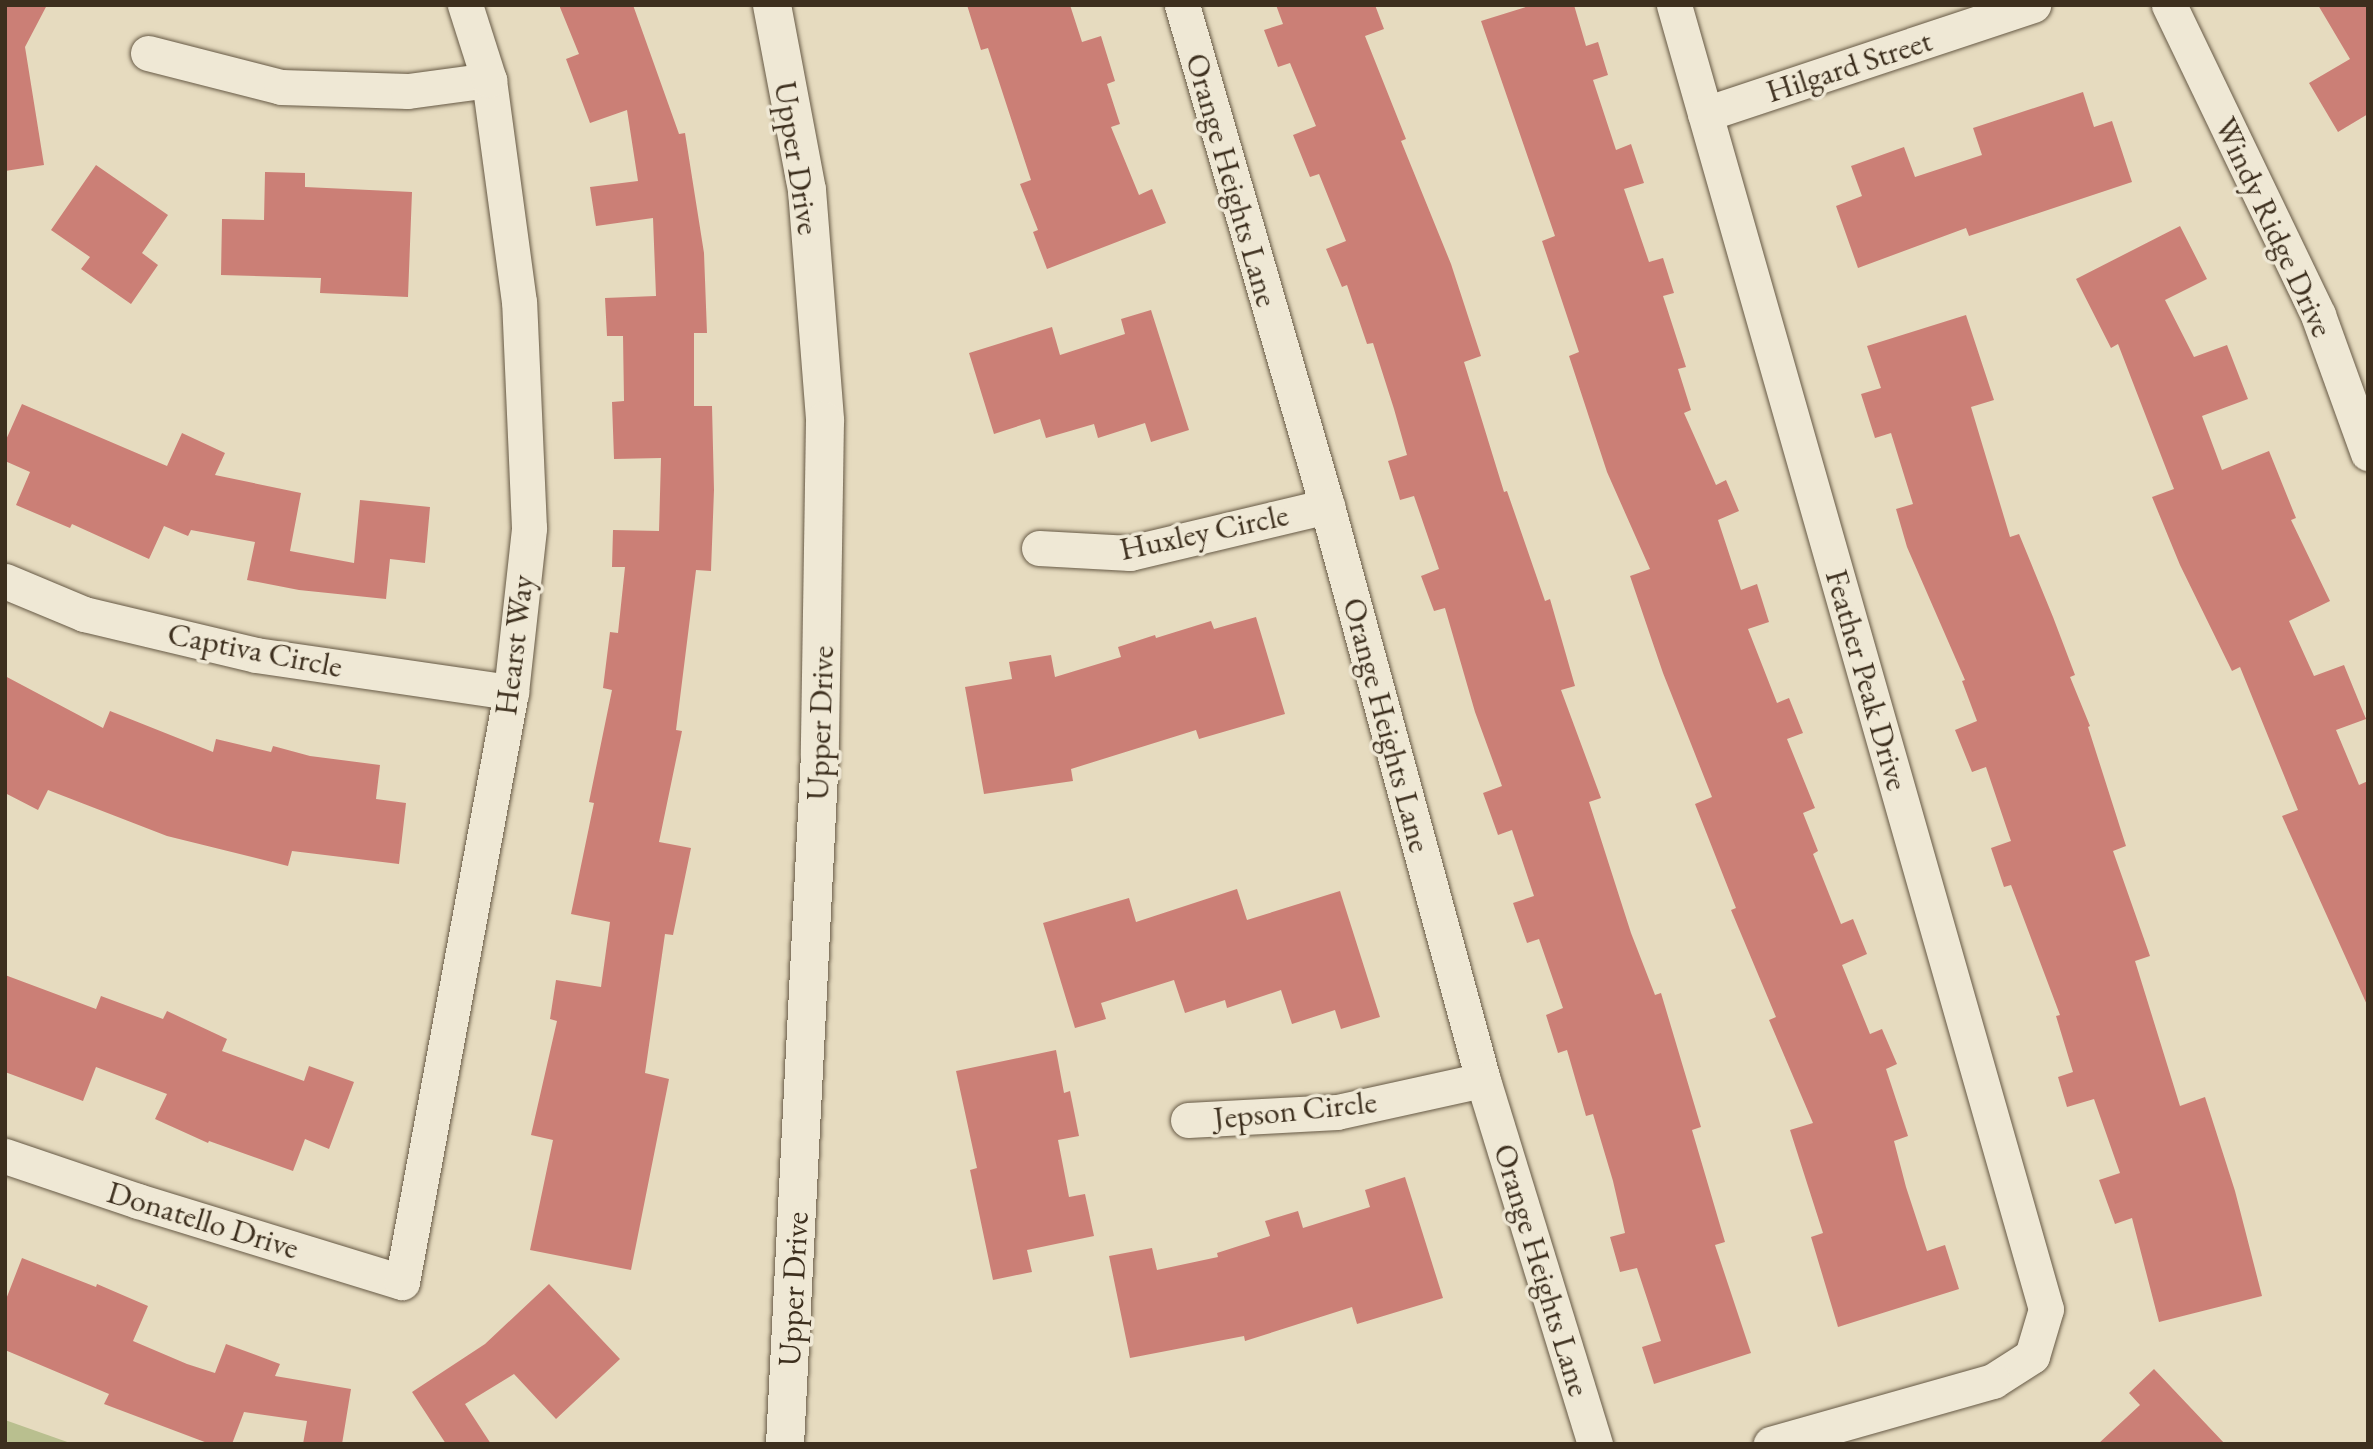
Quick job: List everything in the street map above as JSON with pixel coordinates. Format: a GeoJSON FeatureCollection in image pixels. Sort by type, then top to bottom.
{"type":"FeatureCollection","features":[{"type":"Feature","properties":{"kind":"main road","name":"Upper Drive"},"geometry":{"type":"LineString","coordinates":[[772,5],[807,190],[825,421],[820,754],[785,1444]]}},
{"type":"Feature","properties":{"kind":"street","name":"Hearst Way"},"geometry":{"type":"LineString","coordinates":[[402,1282],[510,692],[529,528],[519,302],[489,80],[465,5]]}},
{"type":"Feature","properties":{"kind":"street","name":"Orange Heights Lane"},"geometry":{"type":"LineString","coordinates":[[1182,5],[1327,506],[1483,1080],[1595,1444]]}},
{"type":"Feature","properties":{"kind":"street","name":"Feather Peak Drive"},"geometry":{"type":"LineString","coordinates":[[1674,5],[2046,1309],[2032,1356],[1993,1381],[1771,1444]]}},
{"type":"Feature","properties":{"kind":"street","name":"Hilgard Street"},"geometry":{"type":"LineString","coordinates":[[1705,114],[2033,5]]}},
{"type":"Feature","properties":{"kind":"street","name":"Windy Ridge Drive"},"geometry":{"type":"LineString","coordinates":[[2169,5],[2318,315],[2368,453]]}},
{"type":"Feature","properties":{"kind":"street"},"geometry":{"type":"LineString","coordinates":[[148,53],[281,87],[408,91],[489,80]]}},
{"type":"Feature","properties":{"kind":"street","name":"Huxley Circle"},"geometry":{"type":"LineString","coordinates":[[1039,548],[1130,553],[1327,506]]}},
{"type":"Feature","properties":{"kind":"street","name":"Captiva Circle"},"geometry":{"type":"LineString","coordinates":[[5,582],[84,614],[256,655],[510,692]]}},
{"type":"Feature","properties":{"kind":"street","name":"Jepson Circle"},"geometry":{"type":"LineString","coordinates":[[1188,1120],[1338,1112],[1483,1080]]}},
{"type":"Feature","properties":{"kind":"street","name":"Donatello Drive"},"geometry":{"type":"LineString","coordinates":[[5,1156],[402,1282]]}},
{"type":"Feature","properties":{"kind":"green space"},"geometry":{"type":"Polygon","coordinates":[[[5,1420],[73,1444],[5,1444],[5,1420]]]}},
{"type":"Feature","properties":{"kind":"building"},"geometry":{"type":"Polygon","coordinates":[[[5,5],[47,5],[25,47],[44,165],[5,171],[5,5]]]}},
{"type":"Feature","properties":{"kind":"building"},"geometry":{"type":"Polygon","coordinates":[[[559,5],[633,5],[679,134],[685,133],[704,253],[707,333],[694,333],[694,406],[712,406],[714,490],[711,571],[696,570],[676,730],[682,731],[659,842],[691,848],[673,935],[665,934],[645,1073],[669,1079],[631,1270],[530,1250],[553,1140],[531,1135],[557,1021],[550,1019],[556,980],[601,987],[610,922],[571,914],[594,803],[589,802],[612,690],[603,688],[610,632],[618,633],[625,567],[612,567],[613,530],[659,531],[661,458],[614,459],[612,402],[624,401],[623,336],[607,336],[605,298],[656,296],[653,218],[596,226],[590,187],[638,181],[627,110],[590,123],[566,59],[579,54],[559,5]]]}},
{"type":"Feature","properties":{"kind":"building"},"geometry":{"type":"Polygon","coordinates":[[[967,5],[1070,5],[1082,42],[1101,36],[1115,81],[1107,84],[1120,124],[1111,127],[1139,195],[1152,189],[1166,223],[1047,269],[1033,232],[1038,230],[1020,184],[1031,180],[988,48],[981,50],[967,5]]]}},
{"type":"Feature","properties":{"kind":"building"},"geometry":{"type":"Polygon","coordinates":[[[1276,5],[1375,5],[1384,29],[1365,36],[1406,139],[1401,141],[1451,264],[1481,356],[1464,362],[1504,492],[1507,491],[1545,601],[1550,599],[1575,686],[1561,690],[1601,798],[1589,802],[1631,933],[1655,995],[1661,993],[1701,1127],[1692,1130],[1725,1242],[1715,1245],[1751,1353],[1654,1384],[1642,1347],[1661,1341],[1637,1268],[1620,1272],[1610,1237],[1625,1233],[1613,1181],[1593,1114],[1586,1116],[1567,1050],[1558,1053],[1546,1015],[1563,1008],[1539,939],[1527,943],[1513,903],[1534,896],[1512,830],[1498,835],[1483,793],[1502,786],[1475,712],[1445,608],[1434,611],[1421,576],[1439,569],[1414,496],[1400,500],[1388,461],[1407,455],[1394,409],[1373,343],[1367,344],[1347,285],[1342,287],[1326,249],[1346,241],[1319,174],[1310,177],[1293,135],[1316,126],[1290,63],[1278,67],[1264,30],[1283,24],[1276,5]]]}},
{"type":"Feature","properties":{"kind":"building"},"geometry":{"type":"Polygon","coordinates":[[[1532,5],[1574,5],[1586,46],[1598,42],[1608,75],[1593,80],[1616,150],[1631,144],[1644,183],[1624,189],[1649,262],[1663,258],[1674,293],[1663,296],[1686,367],[1678,369],[1691,410],[1684,413],[1716,485],[1726,480],[1739,511],[1718,520],[1741,590],[1757,584],[1769,622],[1748,629],[1777,703],[1789,698],[1803,733],[1787,739],[1815,808],[1803,813],[1818,851],[1813,854],[1841,924],[1853,919],[1867,954],[1842,965],[1870,1034],[1882,1029],[1897,1064],[1886,1069],[1908,1136],[1894,1141],[1906,1187],[1927,1251],[1945,1245],[1959,1289],[1838,1327],[1811,1237],[1823,1233],[1790,1130],[1813,1123],[1769,1020],[1776,1017],[1731,910],[1736,908],[1695,804],[1712,797],[1663,673],[1630,576],[1650,569],[1607,472],[1569,356],[1579,352],[1542,241],[1555,236],[1481,21],[1532,5]]]}},
{"type":"Feature","properties":{"kind":"building"},"geometry":{"type":"Polygon","coordinates":[[[2318,5],[2368,5],[2368,114],[2338,132],[2309,83],[2350,59],[2318,5]]]}},
{"type":"Feature","properties":{"kind":"building"},"geometry":{"type":"Polygon","coordinates":[[[2083,92],[2094,127],[2112,121],[2132,182],[1969,236],[1966,228],[1858,268],[1836,206],[1862,196],[1851,166],[1904,147],[1915,177],[1982,155],[1973,128],[2083,92]]]}},
{"type":"Feature","properties":{"kind":"building"},"geometry":{"type":"Polygon","coordinates":[[[96,165],[168,215],[142,253],[158,265],[131,304],[81,269],[90,257],[51,230],[96,165]]]}},
{"type":"Feature","properties":{"kind":"building"},"geometry":{"type":"Polygon","coordinates":[[[265,172],[305,173],[305,187],[412,192],[408,297],[320,293],[321,278],[221,275],[222,219],[264,220],[265,172]]]}},
{"type":"Feature","properties":{"kind":"building"},"geometry":{"type":"Polygon","coordinates":[[[2180,226],[2207,279],[2165,300],[2194,357],[2227,345],[2248,399],[2202,416],[2222,470],[2269,451],[2296,518],[2291,520],[2330,601],[2289,621],[2314,676],[2344,665],[2366,719],[2336,730],[2359,785],[2368,781],[2368,1007],[2282,816],[2298,810],[2240,667],[2232,671],[2180,565],[2152,497],[2174,489],[2118,344],[2111,348],[2076,279],[2180,226]]]}},
{"type":"Feature","properties":{"kind":"building"},"geometry":{"type":"Polygon","coordinates":[[[1151,310],[1189,430],[1151,442],[1145,423],[1098,438],[1094,424],[1046,438],[1040,419],[994,434],[969,353],[1052,327],[1060,355],[1125,334],[1121,319],[1151,310]]]}},
{"type":"Feature","properties":{"kind":"building"},"geometry":{"type":"Polygon","coordinates":[[[1966,315],[1994,400],[1971,407],[2010,537],[2019,534],[2075,675],[2070,677],[2090,726],[2088,727],[2126,846],[2113,851],[2150,956],[2135,961],[2180,1106],[2205,1097],[2235,1191],[2262,1296],[2159,1322],[2132,1218],[2115,1224],[2099,1180],[2120,1173],[2094,1099],[2067,1107],[2058,1077],[2073,1072],[2056,1016],[2060,1015],[2011,885],[2004,887],[1991,848],[2011,841],[1986,767],[1972,772],[1955,730],[1977,721],[1962,681],[1965,680],[1907,547],[1896,509],[1913,504],[1891,433],[1875,438],[1861,394],[1881,388],[1867,346],[1966,315]]]}},
{"type":"Feature","properties":{"kind":"building"},"geometry":{"type":"Polygon","coordinates":[[[22,404],[167,466],[182,433],[225,453],[215,475],[301,493],[290,551],[354,563],[360,500],[430,507],[425,563],[390,559],[386,599],[299,590],[247,580],[255,542],[191,530],[188,536],[164,526],[149,559],[72,524],[70,528],[16,505],[30,472],[5,461],[5,442],[22,404]]]}},
{"type":"Feature","properties":{"kind":"building"},"geometry":{"type":"Polygon","coordinates":[[[1256,617],[1285,714],[1199,739],[1196,730],[1071,769],[1073,781],[984,794],[965,687],[1012,679],[1009,662],[1051,655],[1055,677],[1121,657],[1118,647],[1155,635],[1156,638],[1211,621],[1214,629],[1256,617]]]}},
{"type":"Feature","properties":{"kind":"building"},"geometry":{"type":"Polygon","coordinates":[[[5,676],[103,728],[110,711],[213,752],[216,739],[271,752],[273,746],[310,756],[380,765],[376,799],[406,803],[399,864],[292,851],[288,866],[167,836],[48,790],[38,810],[5,793],[5,676]]]}},
{"type":"Feature","properties":{"kind":"building"},"geometry":{"type":"Polygon","coordinates":[[[1237,889],[1247,920],[1340,891],[1380,1017],[1341,1029],[1335,1010],[1292,1024],[1281,990],[1227,1008],[1225,1000],[1185,1013],[1174,980],[1101,1003],[1106,1019],[1075,1028],[1043,923],[1129,898],[1136,922],[1237,889]]]}},
{"type":"Feature","properties":{"kind":"building"},"geometry":{"type":"Polygon","coordinates":[[[5,975],[96,1009],[101,996],[163,1019],[167,1011],[227,1039],[222,1051],[304,1081],[309,1066],[354,1082],[329,1149],[305,1139],[293,1171],[209,1141],[208,1143],[155,1119],[167,1094],[96,1067],[83,1101],[5,1072],[5,975]]]}},
{"type":"Feature","properties":{"kind":"building"},"geometry":{"type":"Polygon","coordinates":[[[1056,1050],[1064,1093],[1070,1091],[1079,1136],[1058,1140],[1069,1197],[1085,1194],[1094,1236],[1027,1250],[1032,1272],[993,1280],[970,1170],[977,1168],[956,1071],[1056,1050]]]}},
{"type":"Feature","properties":{"kind":"building"},"geometry":{"type":"Polygon","coordinates":[[[1405,1177],[1443,1298],[1357,1324],[1352,1307],[1245,1341],[1244,1336],[1130,1358],[1109,1256],[1152,1248],[1157,1270],[1218,1257],[1217,1253],[1270,1236],[1265,1221],[1298,1211],[1303,1228],[1370,1207],[1365,1190],[1405,1177]]]}},
{"type":"Feature","properties":{"kind":"building"},"geometry":{"type":"Polygon","coordinates":[[[22,1258],[96,1287],[97,1284],[148,1306],[133,1341],[187,1364],[215,1373],[226,1344],[280,1364],[275,1376],[351,1389],[342,1444],[303,1444],[307,1421],[244,1412],[232,1444],[210,1444],[104,1404],[109,1394],[5,1350],[5,1302],[22,1258]]]}},
{"type":"Feature","properties":{"kind":"building"},"geometry":{"type":"Polygon","coordinates":[[[549,1284],[620,1359],[556,1419],[514,1374],[465,1404],[491,1444],[446,1444],[412,1392],[485,1344],[549,1284]]]}},
{"type":"Feature","properties":{"kind":"building"},"geometry":{"type":"Polygon","coordinates":[[[2154,1369],[2225,1444],[2098,1444],[2140,1405],[2129,1393],[2154,1369]]]}}]}
